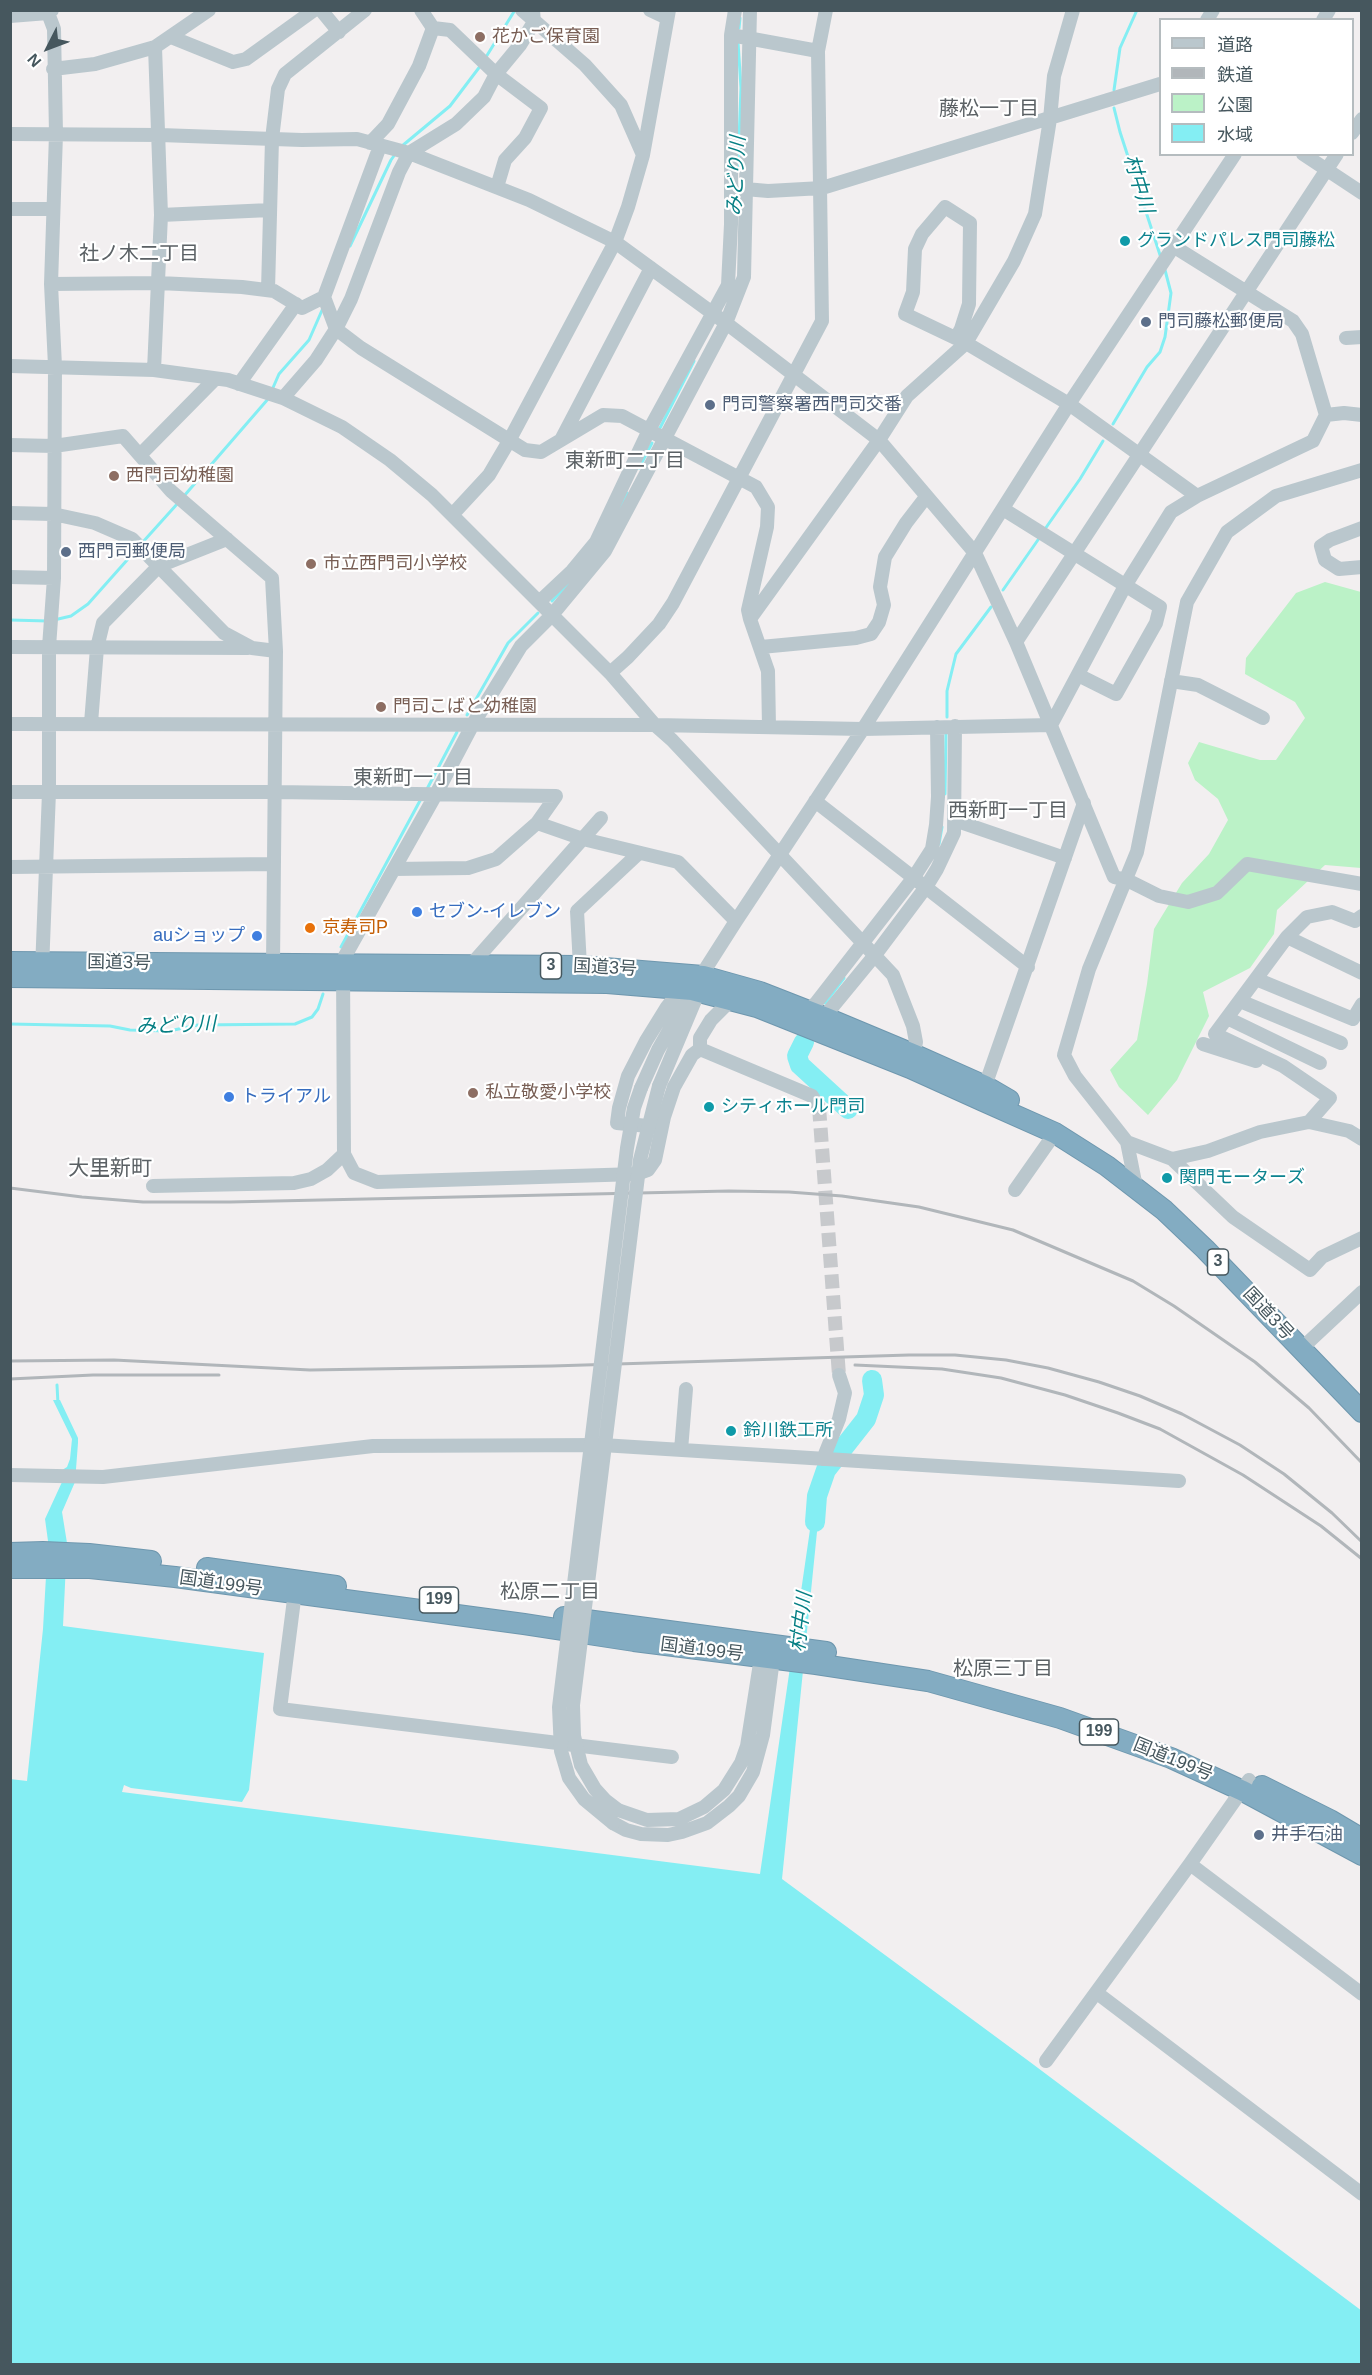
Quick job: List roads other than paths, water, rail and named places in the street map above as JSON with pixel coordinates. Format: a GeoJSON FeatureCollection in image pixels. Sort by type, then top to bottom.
{"type":"FeatureCollection","features":[{"type":"Feature","properties":{"kind":"highway","name":"国道3号"},"geometry":{"type":"LineString","coordinates":[[10,962],[42,970],[343,974],[607,983],[760,992],[816,1014],[1055,1133],[1107,1166],[1164,1210],[1205,1249],[1362,1412]]}},
{"type":"Feature","properties":{"kind":"highway","name":"国道3号"},"geometry":{"type":"LineString","coordinates":[[10,977],[42,970],[273,965],[343,974],[471,965],[580,966],[693,987],[985,1086],[1030,1111],[1055,1133]]}},
{"type":"Feature","properties":{"kind":"highway","name":"国道199号"},"geometry":{"type":"LineString","coordinates":[[10,1553],[43,1559],[89,1561],[175,1577],[296,1587],[364,1602],[634,1641],[817,1657],[928,1681],[1041,1713],[1246,1785],[1330,1820],[1362,1839]]}},
{"type":"Feature","properties":{"kind":"highway","name":"国道199号"},"geometry":{"type":"LineString","coordinates":[[10,1568],[43,1559]]}},
{"type":"Feature","properties":{"kind":"highway","name":"国道199号"},"geometry":{"type":"LineString","coordinates":[[1246,1785],[1362,1855]]}},
{"type":"Feature","properties":{"kind":"street"},"geometry":{"type":"LineString","coordinates":[[53,69],[94,64],[155,47],[209,10]]}},
{"type":"Feature","properties":{"kind":"street"},"geometry":{"type":"LineString","coordinates":[[171,37],[233,62],[246,59],[314,10]]}},
{"type":"Feature","properties":{"kind":"street"},"geometry":{"type":"LineString","coordinates":[[321,10],[339,32]]}},
{"type":"Feature","properties":{"kind":"street"},"geometry":{"type":"LineString","coordinates":[[268,290],[272,139],[278,89],[285,74],[365,10]]}},
{"type":"Feature","properties":{"kind":"street"},"geometry":{"type":"LineString","coordinates":[[421,10],[433,28],[450,30],[496,74],[541,108],[525,138],[505,160],[497,188]]}},
{"type":"Feature","properties":{"kind":"street"},"geometry":{"type":"LineString","coordinates":[[522,10],[534,16],[585,65],[621,105],[643,155]]}},
{"type":"Feature","properties":{"kind":"street"},"geometry":{"type":"LineString","coordinates":[[452,515],[489,475],[615,242],[643,155],[668,14],[650,10]]}},
{"type":"Feature","properties":{"kind":"street"},"geometry":{"type":"LineString","coordinates":[[539,602],[572,572],[596,542],[649,430],[728,285],[731,224],[731,35],[735,10]]}},
{"type":"Feature","properties":{"kind":"street"},"geometry":{"type":"LineString","coordinates":[[700,1049],[692,1055],[683,1068],[674,1087],[662,1128],[659,1148],[652,1165],[648,1170],[637,1174],[377,1182],[354,1173],[344,1154],[343,974],[345,956],[473,724],[521,646],[552,615],[605,551],[726,323],[744,277],[750,10]]}},
{"type":"Feature","properties":{"kind":"street"},"geometry":{"type":"LineString","coordinates":[[610,673],[659,624],[673,603],[822,321],[822,188],[818,51],[826,10]]}},
{"type":"Feature","properties":{"kind":"street"},"geometry":{"type":"LineString","coordinates":[[750,619],[879,440],[907,396],[961,340],[1014,261],[1035,214],[1050,119],[1054,76],[1073,10]]}},
{"type":"Feature","properties":{"kind":"street"},"geometry":{"type":"LineString","coordinates":[[10,16],[50,12],[54,29],[56,134],[51,284],[55,366],[54,578],[49,647],[47,723],[49,792],[42,970]]}},
{"type":"Feature","properties":{"kind":"street"},"geometry":{"type":"LineString","coordinates":[[275,395],[316,360],[336,329],[351,299],[399,172],[409,153],[456,124],[484,97],[496,74],[520,45],[534,16]]}},
{"type":"Feature","properties":{"kind":"street"},"geometry":{"type":"LineString","coordinates":[[433,28],[419,66],[375,144],[324,297],[336,329],[361,348],[525,450],[541,452],[603,415],[622,416],[756,487],[768,507],[767,527],[748,610],[768,671],[769,726]]}},
{"type":"Feature","properties":{"kind":"street"},"geometry":{"type":"LineString","coordinates":[[731,35],[818,51]]}},
{"type":"Feature","properties":{"kind":"street"},"geometry":{"type":"LineString","coordinates":[[154,370],[161,215],[160,135],[155,47]]}},
{"type":"Feature","properties":{"kind":"street"},"geometry":{"type":"LineString","coordinates":[[745,189],[822,188],[1159,84]]}},
{"type":"Feature","properties":{"kind":"street"},"geometry":{"type":"LineString","coordinates":[[10,134],[357,139],[409,153],[529,200],[615,242],[726,323],[879,440],[975,553],[1016,642],[1114,877],[1127,880],[1159,896],[1188,902],[1216,893],[1247,864],[1362,884]]}},
{"type":"Feature","properties":{"kind":"street"},"geometry":{"type":"LineString","coordinates":[[616,1817],[584,1799],[569,1778],[560,1745],[559,1707],[627,1148],[634,1108],[641,1088],[658,1050],[693,987],[863,729],[1069,404],[1234,156]]}},
{"type":"Feature","properties":{"kind":"street"},"geometry":{"type":"LineString","coordinates":[[1306,156],[1362,193]]}},
{"type":"Feature","properties":{"kind":"street"},"geometry":{"type":"LineString","coordinates":[[1016,642],[1336,156]]}},
{"type":"Feature","properties":{"kind":"street"},"geometry":{"type":"LineString","coordinates":[[961,340],[961,329],[969,304],[970,224],[945,207],[922,234],[915,249],[913,292],[905,314],[961,340],[1069,404],[1197,496]]}},
{"type":"Feature","properties":{"kind":"street"},"geometry":{"type":"LineString","coordinates":[[10,209],[53,209]]}},
{"type":"Feature","properties":{"kind":"street"},"geometry":{"type":"LineString","coordinates":[[161,215],[270,210]]}},
{"type":"Feature","properties":{"kind":"street"},"geometry":{"type":"LineString","coordinates":[[1051,725],[1125,586],[1171,512],[1197,496],[1313,441],[1326,415],[1302,334],[1293,321],[1170,251]]}},
{"type":"Feature","properties":{"kind":"street"},"geometry":{"type":"LineString","coordinates":[[561,442],[651,268]]}},
{"type":"Feature","properties":{"kind":"street"},"geometry":{"type":"LineString","coordinates":[[51,284],[159,283],[242,287],[274,291],[302,308],[324,297]]}},
{"type":"Feature","properties":{"kind":"street"},"geometry":{"type":"LineString","coordinates":[[239,384],[296,304]]}},
{"type":"Feature","properties":{"kind":"street"},"geometry":{"type":"LineString","coordinates":[[1346,338],[1362,337]]}},
{"type":"Feature","properties":{"kind":"street"},"geometry":{"type":"LineString","coordinates":[[10,366],[154,370],[214,378],[239,384],[275,395],[342,427],[390,460],[432,495],[610,673],[655,725],[780,853],[893,975],[913,1026],[912,1062]]}},
{"type":"Feature","properties":{"kind":"street"},"geometry":{"type":"LineString","coordinates":[[140,455],[214,378]]}},
{"type":"Feature","properties":{"kind":"street"},"geometry":{"type":"LineString","coordinates":[[1326,415],[1344,413],[1362,415]]}},
{"type":"Feature","properties":{"kind":"street"},"geometry":{"type":"LineString","coordinates":[[10,446],[54,446],[123,436],[171,491],[272,578],[276,651],[273,965]]}},
{"type":"Feature","properties":{"kind":"street"},"geometry":{"type":"LineString","coordinates":[[1136,1187],[1127,1142],[1075,1076],[1064,1055],[1089,969],[1137,852],[1187,602],[1227,532],[1276,496],[1362,470]]}},
{"type":"Feature","properties":{"kind":"street"},"geometry":{"type":"LineString","coordinates":[[761,646],[856,638],[871,634],[879,622],[884,605],[880,587],[885,557],[906,523],[926,497]]}},
{"type":"Feature","properties":{"kind":"street"},"geometry":{"type":"LineString","coordinates":[[1003,509],[1160,607],[1156,623],[1116,694],[1078,675]]}},
{"type":"Feature","properties":{"kind":"street"},"geometry":{"type":"LineString","coordinates":[[10,513],[53,514],[95,523],[132,539],[224,633],[252,648]]}},
{"type":"Feature","properties":{"kind":"street"},"geometry":{"type":"LineString","coordinates":[[1362,528],[1330,540],[1322,546],[1325,560],[1339,569],[1362,567]]}},
{"type":"Feature","properties":{"kind":"street"},"geometry":{"type":"LineString","coordinates":[[91,723],[97,648],[103,623],[159,566],[227,538]]}},
{"type":"Feature","properties":{"kind":"street"},"geometry":{"type":"LineString","coordinates":[[10,577],[54,578]]}},
{"type":"Feature","properties":{"kind":"street"},"geometry":{"type":"LineString","coordinates":[[10,647],[252,648],[276,651]]}},
{"type":"Feature","properties":{"kind":"street"},"geometry":{"type":"LineString","coordinates":[[1171,681],[1198,685],[1263,718]]}},
{"type":"Feature","properties":{"kind":"street"},"geometry":{"type":"LineString","coordinates":[[10,724],[655,725],[863,729],[1051,725]]}},
{"type":"Feature","properties":{"kind":"street"},"geometry":{"type":"LineString","coordinates":[[816,1014],[875,955],[937,869],[954,833],[955,726]]}},
{"type":"Feature","properties":{"kind":"street"},"geometry":{"type":"LineString","coordinates":[[816,1014],[816,1003],[914,877],[932,849],[936,825],[937,727]]}},
{"type":"Feature","properties":{"kind":"street"},"geometry":{"type":"LineString","coordinates":[[10,792],[274,792],[416,796],[556,796],[537,823],[496,860],[468,868],[394,869]]}},
{"type":"Feature","properties":{"kind":"street"},"geometry":{"type":"LineString","coordinates":[[815,801],[1028,967]]}},
{"type":"Feature","properties":{"kind":"street"},"geometry":{"type":"LineString","coordinates":[[985,1086],[1084,803]]}},
{"type":"Feature","properties":{"kind":"street"},"geometry":{"type":"LineString","coordinates":[[471,965],[601,818]]}},
{"type":"Feature","properties":{"kind":"street"},"geometry":{"type":"LineString","coordinates":[[954,820],[1065,858]]}},
{"type":"Feature","properties":{"kind":"street"},"geometry":{"type":"LineString","coordinates":[[537,823],[583,838],[678,862],[736,921]]}},
{"type":"Feature","properties":{"kind":"street"},"geometry":{"type":"LineString","coordinates":[[580,966],[577,911],[639,853]]}},
{"type":"Feature","properties":{"kind":"street"},"geometry":{"type":"LineString","coordinates":[[10,867],[273,864]]}},
{"type":"Feature","properties":{"kind":"street"},"geometry":{"type":"LineString","coordinates":[[1309,1122],[1330,1098],[1283,1066],[1215,1034],[1287,937],[1307,917],[1332,912],[1355,921],[1362,916]]}},
{"type":"Feature","properties":{"kind":"street"},"geometry":{"type":"LineString","coordinates":[[1287,937],[1362,973]]}},
{"type":"Feature","properties":{"kind":"street"},"geometry":{"type":"LineString","coordinates":[[1256,979],[1353,1019],[1362,1004]]}},
{"type":"Feature","properties":{"kind":"street"},"geometry":{"type":"LineString","coordinates":[[693,987],[659,1086],[640,1160],[573,1713],[576,1749],[581,1765],[595,1789],[626,1830],[641,1834],[668,1835],[707,1823],[729,1806],[746,1785],[758,1756],[776,1653]]}},
{"type":"Feature","properties":{"kind":"street"},"geometry":{"type":"LineString","coordinates":[[662,1128],[617,1122],[628,1076],[657,1024],[693,987]]}},
{"type":"Feature","properties":{"kind":"street"},"geometry":{"type":"LineString","coordinates":[[700,1049],[700,1038],[711,1020],[731,1000]]}},
{"type":"Feature","properties":{"kind":"street"},"geometry":{"type":"LineString","coordinates":[[1240,1001],[1341,1043]]}},
{"type":"Feature","properties":{"kind":"street"},"geometry":{"type":"LineString","coordinates":[[1227,1018],[1320,1063]]}},
{"type":"Feature","properties":{"kind":"street"},"geometry":{"type":"LineString","coordinates":[[1203,1044],[1295,1074]]}},
{"type":"Feature","properties":{"kind":"street"},"geometry":{"type":"LineString","coordinates":[[700,1049],[812,1096],[819,1107]]}},
{"type":"Feature","properties":{"kind":"street"},"geometry":{"type":"LineString","coordinates":[[1172,1159],[1208,1151],[1260,1132],[1309,1122],[1349,1131],[1361,1139]]}},
{"type":"Feature","properties":{"kind":"street"},"geometry":{"type":"LineString","coordinates":[[1015,1190],[1055,1133]]}},
{"type":"Feature","properties":{"kind":"street"},"geometry":{"type":"LineString","coordinates":[[1127,1142],[1172,1159],[1233,1217],[1310,1270],[1322,1257],[1362,1238]]}},
{"type":"Feature","properties":{"kind":"street"},"geometry":{"type":"LineString","coordinates":[[153,1186],[294,1183],[311,1179],[327,1170],[344,1154]]}},
{"type":"Feature","properties":{"kind":"street"},"geometry":{"type":"LineString","coordinates":[[1301,1349],[1362,1292]]}},
{"type":"Feature","properties":{"kind":"street"},"geometry":{"type":"LineString","coordinates":[[823,1459],[839,1419],[845,1393],[840,1375]]}},
{"type":"Feature","properties":{"kind":"street"},"geometry":{"type":"LineString","coordinates":[[681,1450],[686,1389]]}},
{"type":"Feature","properties":{"kind":"street"},"geometry":{"type":"LineString","coordinates":[[10,1475],[104,1477],[373,1446],[602,1445],[1179,1482]]}},
{"type":"Feature","properties":{"kind":"street"},"geometry":{"type":"LineString","coordinates":[[296,1587],[280,1709],[672,1757]]}},
{"type":"Feature","properties":{"kind":"street"},"geometry":{"type":"LineString","coordinates":[[1046,2061],[1246,1785]]}},
{"type":"Feature","properties":{"kind":"street"},"geometry":{"type":"LineString","coordinates":[[1190,1864],[1362,1994]]}},
{"type":"Feature","properties":{"kind":"street"},"geometry":{"type":"LineString","coordinates":[[1097,1993],[1362,2194]]}},
{"type":"Feature","properties":{"kind":"water"},"geometry":{"type":"Polygon","coordinates":[[[53,1400],[60,1400],[78,1438],[75,1482],[62,1512],[67,1543],[63,1626],[264,1653],[249,1790],[242,1802],[131,1788],[124,1785],[122,1792],[760,1874],[814,1502],[817,1496],[820,1502],[782,1879],[1362,2311],[1361,2364],[11,2364],[10,1779],[27,1781],[43,1629],[48,1541],[45,1519],[62,1482],[59,1472],[67,1467],[70,1459],[72,1439],[53,1400]]]}},
{"type":"Feature","properties":{"kind":"waterway"},"geometry":{"type":"LineString","coordinates":[[486,57],[515,10]]}},
{"type":"Feature","properties":{"kind":"waterway","name":"村中川"},"geometry":{"type":"LineString","coordinates":[[1114,90],[1120,48],[1137,10]]}},
{"type":"Feature","properties":{"kind":"waterway","name":"みどり川"},"geometry":{"type":"LineString","coordinates":[[739,28],[740,18]]}},
{"type":"Feature","properties":{"kind":"waterway","name":"みどり川"},"geometry":{"type":"LineString","coordinates":[[738,42],[741,88],[738,166]]}},
{"type":"Feature","properties":{"kind":"waterway"},"geometry":{"type":"LineString","coordinates":[[402,146],[450,106],[481,65]]}},
{"type":"Feature","properties":{"kind":"waterway","name":"村中川"},"geometry":{"type":"LineString","coordinates":[[1114,108],[1161,258]]}},
{"type":"Feature","properties":{"kind":"waterway"},"geometry":{"type":"LineString","coordinates":[[350,246],[396,153]]}},
{"type":"Feature","properties":{"kind":"waterway","name":"村中川"},"geometry":{"type":"LineString","coordinates":[[1113,424],[1147,367],[1160,352],[1165,337],[1171,293],[1165,270]]}},
{"type":"Feature","properties":{"kind":"waterway"},"geometry":{"type":"LineString","coordinates":[[272,390],[279,374],[309,340],[323,308]]}},
{"type":"Feature","properties":{"kind":"waterway","name":"みどり川"},"geometry":{"type":"LineString","coordinates":[[660,428],[694,361]]}},
{"type":"Feature","properties":{"kind":"waterway"},"geometry":{"type":"LineString","coordinates":[[184,496],[268,399]]}},
{"type":"Feature","properties":{"kind":"waterway","name":"村中川"},"geometry":{"type":"LineString","coordinates":[[1045,529],[1103,441]]}},
{"type":"Feature","properties":{"kind":"waterway","name":"みどり川"},"geometry":{"type":"LineString","coordinates":[[639,468],[652,443]]}},
{"type":"Feature","properties":{"kind":"waterway","name":"みどり川"},"geometry":{"type":"LineString","coordinates":[[620,509],[627,493]]}},
{"type":"Feature","properties":{"kind":"waterway"},"geometry":{"type":"LineString","coordinates":[[142,543],[178,503]]}},
{"type":"Feature","properties":{"kind":"waterway","name":"村中川"},"geometry":{"type":"LineString","coordinates":[[1003,590],[1040,537]]}},
{"type":"Feature","properties":{"kind":"waterway"},"geometry":{"type":"LineString","coordinates":[[54,620],[71,616],[88,604],[136,550]]}},
{"type":"Feature","properties":{"kind":"waterway","name":"みどり川"},"geometry":{"type":"LineString","coordinates":[[552,601],[571,581]]}},
{"type":"Feature","properties":{"kind":"waterway","name":"村中川"},"geometry":{"type":"LineString","coordinates":[[947,717],[947,691],[956,654],[991,607]]}},
{"type":"Feature","properties":{"kind":"waterway","name":"みどり川"},"geometry":{"type":"LineString","coordinates":[[467,715],[508,643],[538,613]]}},
{"type":"Feature","properties":{"kind":"waterway"},"geometry":{"type":"LineString","coordinates":[[10,620],[48,621]]}},
{"type":"Feature","properties":{"kind":"waterway","name":"村中川"},"geometry":{"type":"LineString","coordinates":[[945,794],[946,731]]}},
{"type":"Feature","properties":{"kind":"waterway","name":"みどり川"},"geometry":{"type":"LineString","coordinates":[[427,789],[457,732]]}},
{"type":"Feature","properties":{"kind":"waterway","name":"みどり川"},"geometry":{"type":"LineString","coordinates":[[341,947],[422,797]]}},
{"type":"Feature","properties":{"kind":"waterway","name":"村中川"},"geometry":{"type":"LineString","coordinates":[[939,844],[942,827]]}},
{"type":"Feature","properties":{"kind":"waterway","name":"村中川"},"geometry":{"type":"LineString","coordinates":[[825,1003],[844,978]]}},
{"type":"Feature","properties":{"kind":"waterway","name":"みどり川"},"geometry":{"type":"LineString","coordinates":[[10,1024],[110,1026],[130,1030],[169,1031],[198,1025],[295,1024],[312,1017],[318,1009],[323,994]]}},
{"type":"Feature","properties":{"kind":"waterway","name":"村中川"},"geometry":{"type":"LineString","coordinates":[[804,1042],[797,1056],[800,1065],[848,1109]]}},
{"type":"Feature","properties":{"kind":"waterway","name":"村中川"},"geometry":{"type":"LineString","coordinates":[[815,1522],[817,1496],[826,1470],[866,1419],[874,1395],[872,1380]]}},
{"type":"Feature","properties":{"kind":"waterway"},"geometry":{"type":"LineString","coordinates":[[57,1385],[58,1404]]}},
{"type":"Feature","properties":{"kind":"tunnel"},"geometry":{"type":"LineString","coordinates":[[819,1107],[839,1375]]}},
{"type":"Feature","properties":{"kind":"railway"},"geometry":{"type":"LineString","coordinates":[[10,1188],[143,1202],[729,1191],[789,1192],[842,1196],[919,1207],[1013,1230],[1133,1281],[1174,1306],[1255,1362],[1309,1408],[1362,1463]]}},
{"type":"Feature","properties":{"kind":"railway"},"geometry":{"type":"LineString","coordinates":[[10,1361],[114,1360],[310,1370],[552,1366],[909,1355],[955,1355],[1006,1360],[1048,1368],[1099,1382],[1182,1414],[1240,1445],[1284,1474],[1332,1513],[1362,1542]]}},
{"type":"Feature","properties":{"kind":"railway"},"geometry":{"type":"LineString","coordinates":[[855,1365],[942,1369],[1001,1378],[1065,1395],[1160,1429],[1243,1475],[1321,1526],[1362,1559]]}},
{"type":"Feature","properties":{"kind":"railway"},"geometry":{"type":"LineString","coordinates":[[10,1379],[93,1375],[219,1375]]}},
{"type":"Feature","properties":{"kind":"place","name":"花かご保育園"},"geometry":{"type":"Point","coordinates":[480,37]}},
{"type":"Feature","properties":{"kind":"place","name":"グランドパレス門司藤松"},"geometry":{"type":"Point","coordinates":[1125,241]}},
{"type":"Feature","properties":{"kind":"place","name":"門司藤松郵便局"},"geometry":{"type":"Point","coordinates":[1146,322]}},
{"type":"Feature","properties":{"kind":"place","name":"門司警察署西門司交番"},"geometry":{"type":"Point","coordinates":[710,405]}},
{"type":"Feature","properties":{"kind":"place","name":"西門司幼稚園"},"geometry":{"type":"Point","coordinates":[114,476]}},
{"type":"Feature","properties":{"kind":"place","name":"西門司郵便局"},"geometry":{"type":"Point","coordinates":[66,552]}},
{"type":"Feature","properties":{"kind":"place","name":"市立西門司小学校"},"geometry":{"type":"Point","coordinates":[311,564]}},
{"type":"Feature","properties":{"kind":"place","name":"門司こばと幼稚園"},"geometry":{"type":"Point","coordinates":[381,707]}},
{"type":"Feature","properties":{"kind":"place","name":"セブン-イレブン"},"geometry":{"type":"Point","coordinates":[417,912]}},
{"type":"Feature","properties":{"kind":"place","name":"京寿司P"},"geometry":{"type":"Point","coordinates":[310,928]}},
{"type":"Feature","properties":{"kind":"place","name":"auショップ"},"geometry":{"type":"Point","coordinates":[257,936]}},
{"type":"Feature","properties":{"kind":"place","name":"私立敬愛小学校"},"geometry":{"type":"Point","coordinates":[473,1093]}},
{"type":"Feature","properties":{"kind":"place","name":"トライアル"},"geometry":{"type":"Point","coordinates":[229,1097]}},
{"type":"Feature","properties":{"kind":"place","name":"シティホール門司"},"geometry":{"type":"Point","coordinates":[709,1107]}},
{"type":"Feature","properties":{"kind":"place","name":"関門モーターズ"},"geometry":{"type":"Point","coordinates":[1167,1178]}},
{"type":"Feature","properties":{"kind":"place","name":"鈴川鉄工所"},"geometry":{"type":"Point","coordinates":[731,1431]}},
{"type":"Feature","properties":{"kind":"place","name":"井手石油"},"geometry":{"type":"Point","coordinates":[1259,1835]}},
{"type":"Feature","properties":{"kind":"district","name":"藤松一丁目"},"geometry":{"type":"Point","coordinates":[989,109]}},
{"type":"Feature","properties":{"kind":"district","name":"社ノ木二丁目"},"geometry":{"type":"Point","coordinates":[139,254]}},
{"type":"Feature","properties":{"kind":"district","name":"東新町二丁目"},"geometry":{"type":"Point","coordinates":[625,461]}},
{"type":"Feature","properties":{"kind":"district","name":"東新町一丁目"},"geometry":{"type":"Point","coordinates":[413,778]}},
{"type":"Feature","properties":{"kind":"district","name":"西新町一丁目"},"geometry":{"type":"Point","coordinates":[1008,811]}},
{"type":"Feature","properties":{"kind":"district","name":"大里新町"},"geometry":{"type":"Point","coordinates":[110,1169]}},
{"type":"Feature","properties":{"kind":"district","name":"松原二丁目"},"geometry":{"type":"Point","coordinates":[550,1592]}},
{"type":"Feature","properties":{"kind":"district","name":"松原三丁目"},"geometry":{"type":"Point","coordinates":[1003,1669]}}]}
